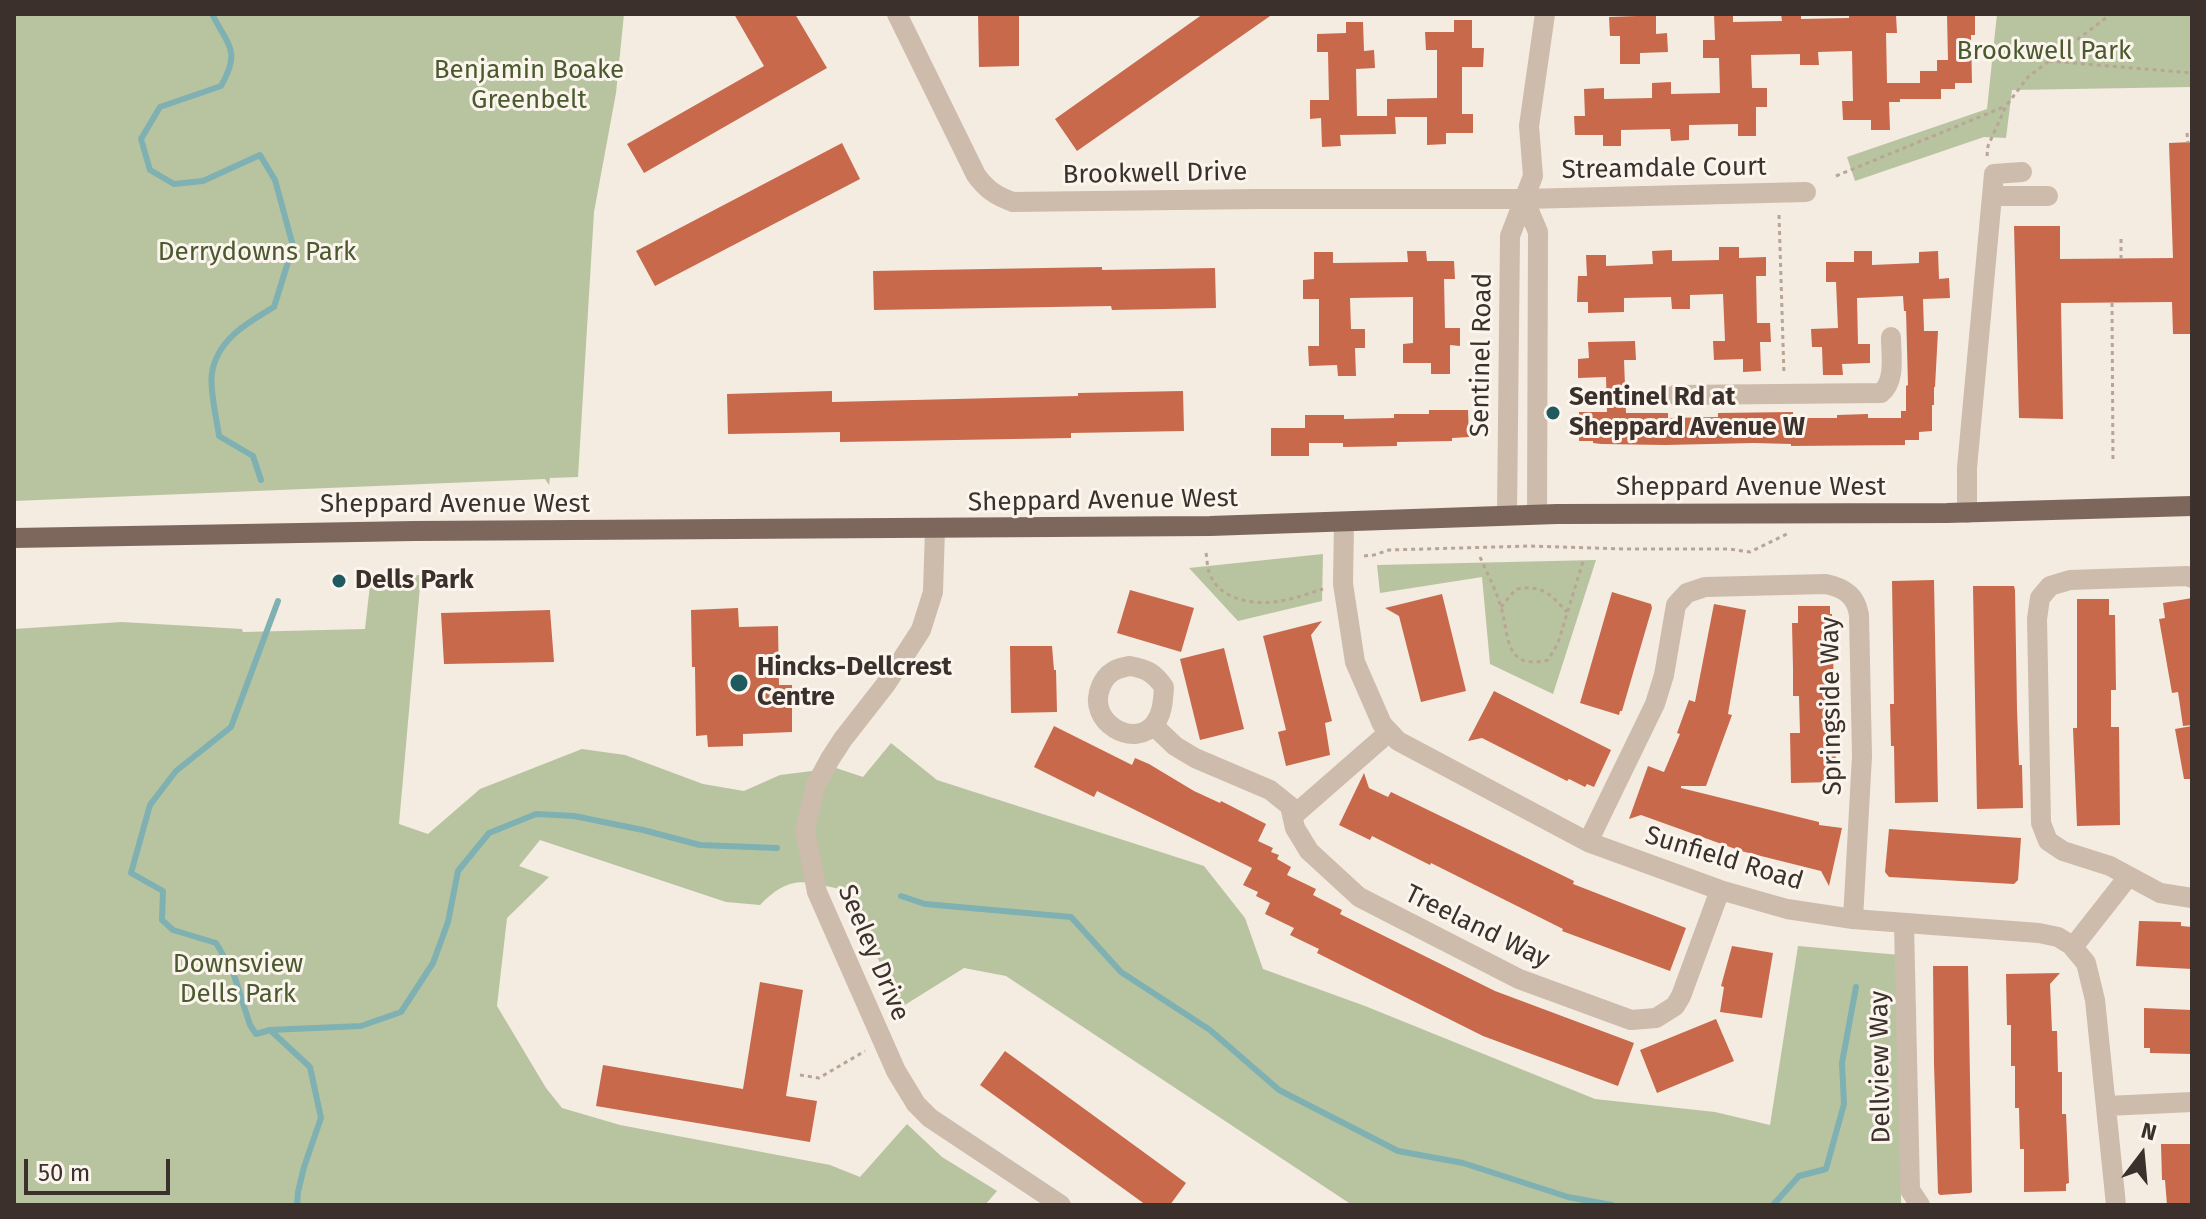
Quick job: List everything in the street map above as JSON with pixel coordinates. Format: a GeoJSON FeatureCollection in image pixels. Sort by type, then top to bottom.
{"type":"FeatureCollection","features":[{"type":"Feature","properties":{"kind":"main road","name":"Sheppard Avenue West"},"geometry":{"type":"LineString","coordinates":[[14,538],[404,531],[1210,526],[1537,514],[1967,513],[2192,506]]}},
{"type":"Feature","properties":{"kind":"street","name":"Brookwell Drive"},"geometry":{"type":"LineString","coordinates":[[897,14],[976,175],[984,187],[1013,202],[1524,199]]}},
{"type":"Feature","properties":{"kind":"street","name":"Sentinel Road"},"geometry":{"type":"LineString","coordinates":[[1507,515],[1510,236],[1533,176],[1529,126],[1545,14]]}},
{"type":"Feature","properties":{"kind":"street"},"geometry":{"type":"LineString","coordinates":[[1967,513],[1967,468],[1994,174],[2022,172]]}},
{"type":"Feature","properties":{"kind":"street","name":"Streamdale Court"},"geometry":{"type":"LineString","coordinates":[[1524,199],[1806,192]]}},
{"type":"Feature","properties":{"kind":"street"},"geometry":{"type":"LineString","coordinates":[[1992,196],[2048,196]]}},
{"type":"Feature","properties":{"kind":"street","name":"Sentinel Road"},"geometry":{"type":"LineString","coordinates":[[1524,199],[1538,232],[1537,514]]}},
{"type":"Feature","properties":{"kind":"street"},"geometry":{"type":"LineString","coordinates":[[1675,395],[1881,393],[1886,389],[1891,375],[1891,337]]}},
{"type":"Feature","properties":{"kind":"street","name":"Sunfield Road"},"geometry":{"type":"LineString","coordinates":[[1344,522],[1343,584],[1355,662],[1376,714],[1388,733],[1398,741],[1588,842],[1720,890],[1787,909],[1853,919],[2039,933],[2058,937],[2073,947]]}},
{"type":"Feature","properties":{"kind":"street","name":"Seeley Drive"},"geometry":{"type":"LineString","coordinates":[[935,529],[933,592],[921,630],[886,684],[830,759],[816,785],[805,830],[817,892],[907,1093],[930,1118],[1061,1205]]}},
{"type":"Feature","properties":{"kind":"street"},"geometry":{"type":"LineString","coordinates":[[2192,578],[2070,580],[2050,586],[2040,598],[2037,619],[2041,823],[2048,841],[2063,851],[2110,866],[2160,893],[2192,898]]}},
{"type":"Feature","properties":{"kind":"street","name":"Springside Way"},"geometry":{"type":"LineString","coordinates":[[1588,842],[1649,718],[1664,675],[1674,612],[1681,600],[1694,590],[1705,587],[1835,586],[1851,596],[1859,615],[1862,756],[1853,919]]}},
{"type":"Feature","properties":{"kind":"street"},"geometry":{"type":"LineString","coordinates":[[1154,726],[1175,746],[1195,758],[1281,797],[1290,806],[1293,816],[1388,733]]}},
{"type":"Feature","properties":{"kind":"street","name":"Treeland Way"},"geometry":{"type":"LineString","coordinates":[[1293,816],[1295,828],[1309,851],[1359,897],[1519,979],[1631,1020],[1656,1018],[1675,1006],[1720,890]]}},
{"type":"Feature","properties":{"kind":"street"},"geometry":{"type":"LineString","coordinates":[[2116,1205],[2095,1000],[2086,963],[2073,947],[2128,877]]}},
{"type":"Feature","properties":{"kind":"street","name":"Dellview Way"},"geometry":{"type":"LineString","coordinates":[[1904,924],[1910,1190],[1920,1205]]}},
{"type":"Feature","properties":{"kind":"street"},"geometry":{"type":"LineString","coordinates":[[2107,1106],[2192,1102]]}},
{"type":"Feature","properties":{"kind":"path"},"geometry":{"type":"LineString","coordinates":[[2049,61],[2192,73]]}},
{"type":"Feature","properties":{"kind":"path"},"geometry":{"type":"LineString","coordinates":[[1836,176],[2006,106]]}},
{"type":"Feature","properties":{"kind":"path"},"geometry":{"type":"LineString","coordinates":[[2187,133],[2188,143]]}},
{"type":"Feature","properties":{"kind":"path"},"geometry":{"type":"LineString","coordinates":[[1779,215],[1784,372]]}},
{"type":"Feature","properties":{"kind":"path"},"geometry":{"type":"LineString","coordinates":[[2121,239],[2121,258]]}},
{"type":"Feature","properties":{"kind":"path"},"geometry":{"type":"LineString","coordinates":[[2112,303],[2113,463]]}},
{"type":"Feature","properties":{"kind":"path"},"geometry":{"type":"LineString","coordinates":[[1344,558],[1389,550],[1506,547],[1729,549],[1750,552],[1788,533]]}},
{"type":"Feature","properties":{"kind":"path"},"geometry":{"type":"LineString","coordinates":[[1206,553],[1209,573],[1220,589],[1234,598],[1262,603],[1280,601],[1343,584]]}},
{"type":"Feature","properties":{"kind":"path"},"geometry":{"type":"LineString","coordinates":[[1480,557],[1501,607],[1508,644],[1518,658],[1533,663],[1548,660],[1558,643],[1584,558]]}},
{"type":"Feature","properties":{"kind":"path"},"geometry":{"type":"LineString","coordinates":[[1501,607],[1516,589],[1533,586],[1549,592],[1568,613]]}},
{"type":"Feature","properties":{"kind":"path"},"geometry":{"type":"LineString","coordinates":[[800,1075],[819,1078],[883,1041]]}},
{"type":"Feature","properties":{"kind":"green space","name":"Derrydowns Park"},"geometry":{"type":"Polygon","coordinates":[[[14,14],[624,14],[616,93],[594,212],[578,477],[550,478],[549,485],[545,479],[14,501],[14,14]]]}},
{"type":"Feature","properties":{"kind":"green space","name":"Brookwell Park"},"geometry":{"type":"Polygon","coordinates":[[[1997,14],[2192,14],[2192,87],[2012,90],[2006,138],[1984,137],[1855,181],[1847,157],[1987,109],[1997,14]]]}},
{"type":"Feature","properties":{"kind":"green space"},"geometry":{"type":"Polygon","coordinates":[[[1323,554],[1322,601],[1238,621],[1189,568],[1323,554]]]}},
{"type":"Feature","properties":{"kind":"green space"},"geometry":{"type":"Polygon","coordinates":[[[1596,560],[1553,694],[1490,664],[1482,577],[1380,593],[1377,565],[1596,560]]]}},
{"type":"Feature","properties":{"kind":"green space","name":"Downsview Dells Park"},"geometry":{"type":"Polygon","coordinates":[[[421,575],[399,824],[428,834],[480,789],[582,749],[625,755],[703,784],[744,791],[780,775],[836,768],[863,777],[891,743],[937,780],[1204,866],[1245,918],[1263,969],[1365,1006],[1595,1099],[1715,1112],[1770,1125],[1798,946],[1900,955],[1901,1205],[1352,1205],[1006,976],[964,968],[900,1008],[848,891],[801,882],[781,888],[760,905],[726,902],[540,840],[519,866],[549,877],[507,918],[497,1006],[546,1088],[562,1108],[620,1125],[830,1165],[860,1177],[907,1124],[942,1157],[997,1191],[985,1205],[14,1205],[14,629],[122,622],[242,629],[243,632],[365,629],[371,576],[421,575]]]}},
{"type":"Feature","properties":{"kind":"building"},"geometry":{"type":"Polygon","coordinates":[[[734,14],[795,14],[827,68],[644,173],[627,144],[764,66],[734,14]]]}},
{"type":"Feature","properties":{"kind":"building"},"geometry":{"type":"Polygon","coordinates":[[[978,14],[1019,14],[1019,66],[979,67],[978,14]]]}},
{"type":"Feature","properties":{"kind":"building"},"geometry":{"type":"Polygon","coordinates":[[[1203,14],[1273,14],[1077,151],[1055,119],[1203,14]]]}},
{"type":"Feature","properties":{"kind":"building"},"geometry":{"type":"Polygon","coordinates":[[[1656,14],[1656,34],[1667,33],[1668,52],[1640,53],[1640,64],[1620,64],[1620,36],[1610,36],[1609,17],[1656,14]]]}},
{"type":"Feature","properties":{"kind":"building"},"geometry":{"type":"Polygon","coordinates":[[[1714,14],[1733,14],[1733,22],[1782,21],[1781,14],[1801,14],[1801,19],[1849,18],[1849,14],[1896,15],[1897,33],[1886,33],[1887,83],[1920,83],[1920,71],[1937,71],[1937,60],[1948,60],[1947,15],[1975,14],[1975,35],[1971,35],[1972,83],[1955,83],[1955,89],[1941,89],[1941,99],[1889,102],[1890,130],[1871,130],[1871,120],[1843,120],[1842,101],[1853,101],[1852,51],[1818,52],[1819,65],[1800,65],[1800,54],[1751,55],[1752,88],[1767,88],[1767,107],[1756,107],[1756,136],[1738,136],[1738,124],[1689,125],[1689,140],[1671,141],[1670,129],[1621,130],[1621,146],[1603,146],[1603,135],[1575,135],[1574,116],[1585,116],[1584,89],[1604,88],[1604,99],[1652,98],[1652,83],[1671,82],[1671,94],[1720,93],[1719,58],[1703,58],[1703,40],[1715,40],[1714,14]]]}},
{"type":"Feature","properties":{"kind":"building"},"geometry":{"type":"Polygon","coordinates":[[[1454,20],[1472,20],[1472,48],[1484,48],[1483,67],[1462,67],[1462,114],[1473,114],[1473,133],[1446,133],[1446,144],[1427,145],[1427,117],[1395,117],[1396,134],[1340,135],[1341,146],[1322,147],[1321,118],[1310,119],[1310,100],[1329,100],[1328,52],[1317,52],[1317,34],[1346,33],[1346,22],[1363,22],[1364,51],[1374,50],[1375,68],[1356,69],[1357,116],[1387,116],[1387,99],[1437,98],[1437,50],[1426,50],[1425,32],[1454,32],[1454,20]]]}},
{"type":"Feature","properties":{"kind":"building"},"geometry":{"type":"Polygon","coordinates":[[[2192,142],[2192,334],[2173,334],[2172,302],[2061,303],[2063,419],[2019,418],[2014,226],[2060,226],[2060,259],[2173,258],[2169,143],[2192,142]]]}},
{"type":"Feature","properties":{"kind":"building"},"geometry":{"type":"Polygon","coordinates":[[[842,143],[860,179],[655,286],[636,251],[842,143]]]}},
{"type":"Feature","properties":{"kind":"building"},"geometry":{"type":"Polygon","coordinates":[[[1719,247],[1739,247],[1739,258],[1766,257],[1766,276],[1756,276],[1757,323],[1770,323],[1771,342],[1760,342],[1761,371],[1743,372],[1743,359],[1714,360],[1713,341],[1725,341],[1723,294],[1690,295],[1690,309],[1672,309],[1671,297],[1624,298],[1624,312],[1588,313],[1588,302],[1577,302],[1578,276],[1587,276],[1586,255],[1606,255],[1606,266],[1653,264],[1652,251],[1672,250],[1672,261],[1719,260],[1719,247]]]}},
{"type":"Feature","properties":{"kind":"building"},"geometry":{"type":"Polygon","coordinates":[[[1407,251],[1426,251],[1427,261],[1454,261],[1455,279],[1444,279],[1445,328],[1460,328],[1460,346],[1450,345],[1450,374],[1431,374],[1431,363],[1403,363],[1403,344],[1413,343],[1413,297],[1350,298],[1351,329],[1365,329],[1365,348],[1355,348],[1356,376],[1338,376],[1337,365],[1309,366],[1308,346],[1319,346],[1319,299],[1303,299],[1303,280],[1314,279],[1314,252],[1333,252],[1333,263],[1408,262],[1407,251]]]}},
{"type":"Feature","properties":{"kind":"building"},"geometry":{"type":"Polygon","coordinates":[[[1854,251],[1872,251],[1872,265],[1919,263],[1919,252],[1938,251],[1939,279],[1949,278],[1950,298],[1923,299],[1924,331],[1938,331],[1932,431],[1919,432],[1919,440],[1905,440],[1905,445],[1791,446],[1754,443],[1601,444],[1579,441],[1579,412],[1607,412],[1606,377],[1578,378],[1578,359],[1589,358],[1588,342],[1635,341],[1636,360],[1624,360],[1626,413],[1668,413],[1668,418],[1718,417],[1718,413],[1793,412],[1793,418],[1868,414],[1868,418],[1901,418],[1901,411],[1906,411],[1908,385],[1903,296],[1857,298],[1858,344],[1870,344],[1870,363],[1842,364],[1843,375],[1823,375],[1822,347],[1812,347],[1811,329],[1838,328],[1836,282],[1826,282],[1826,262],[1854,262],[1854,251]]]}},
{"type":"Feature","properties":{"kind":"building"},"geometry":{"type":"Polygon","coordinates":[[[1102,267],[1102,270],[1215,268],[1216,308],[1112,310],[1111,306],[874,310],[873,271],[1102,267]]]}},
{"type":"Feature","properties":{"kind":"building"},"geometry":{"type":"Polygon","coordinates":[[[832,391],[832,402],[1183,391],[1184,431],[1071,433],[1071,438],[840,442],[840,432],[728,434],[727,394],[832,391]]]}},
{"type":"Feature","properties":{"kind":"building"},"geometry":{"type":"Polygon","coordinates":[[[1429,410],[1468,410],[1469,437],[1452,438],[1452,441],[1397,442],[1397,446],[1343,447],[1343,443],[1309,443],[1309,456],[1271,456],[1271,428],[1305,428],[1305,415],[1344,415],[1344,419],[1394,418],[1394,414],[1429,414],[1429,410]]]}},
{"type":"Feature","properties":{"kind":"building"},"geometry":{"type":"Polygon","coordinates":[[[1934,580],[1938,802],[1895,803],[1890,704],[1894,704],[1892,581],[1934,580]]]}},
{"type":"Feature","properties":{"kind":"building"},"geometry":{"type":"Polygon","coordinates":[[[1973,586],[2014,586],[2015,590],[2019,765],[2022,765],[2023,808],[1977,809],[1973,586]]]}},
{"type":"Feature","properties":{"kind":"building"},"geometry":{"type":"Polygon","coordinates":[[[1130,590],[1194,608],[1181,652],[1117,633],[1130,590]]]}},
{"type":"Feature","properties":{"kind":"building"},"geometry":{"type":"Polygon","coordinates":[[[1612,592],[1651,604],[1652,608],[1619,715],[1580,703],[1612,592]]]}},
{"type":"Feature","properties":{"kind":"building"},"geometry":{"type":"Polygon","coordinates":[[[1442,594],[1466,691],[1421,702],[1399,616],[1385,608],[1442,594]]]}},
{"type":"Feature","properties":{"kind":"building"},"geometry":{"type":"Polygon","coordinates":[[[2192,598],[2192,725],[2183,726],[2178,692],[2172,693],[2159,619],[2165,618],[2163,603],[2192,598]]]}},
{"type":"Feature","properties":{"kind":"building"},"geometry":{"type":"Polygon","coordinates":[[[2077,599],[2109,599],[2109,615],[2115,615],[2116,690],[2111,690],[2111,727],[2119,727],[2120,825],[2077,826],[2073,728],[2077,728],[2077,599]]]}},
{"type":"Feature","properties":{"kind":"building"},"geometry":{"type":"Polygon","coordinates":[[[1714,604],[1746,610],[1728,714],[1732,715],[1706,786],[1681,788],[1819,822],[1819,825],[1842,828],[1829,886],[1821,871],[1741,851],[1641,815],[1629,819],[1648,766],[1664,772],[1680,734],[1677,733],[1689,700],[1695,702],[1714,604]]]}},
{"type":"Feature","properties":{"kind":"building"},"geometry":{"type":"Polygon","coordinates":[[[1798,606],[1830,606],[1832,614],[1834,782],[1791,783],[1790,733],[1800,733],[1799,696],[1793,696],[1792,623],[1798,623],[1798,606]]]}},
{"type":"Feature","properties":{"kind":"building"},"geometry":{"type":"Polygon","coordinates":[[[738,608],[739,627],[778,626],[779,685],[792,685],[792,732],[743,734],[743,746],[708,747],[707,735],[696,736],[691,610],[738,608]]]}},
{"type":"Feature","properties":{"kind":"building"},"geometry":{"type":"Polygon","coordinates":[[[550,610],[554,662],[444,664],[441,613],[550,610]]]}},
{"type":"Feature","properties":{"kind":"building"},"geometry":{"type":"Polygon","coordinates":[[[1322,621],[1311,635],[1332,721],[1325,723],[1330,755],[1286,766],[1278,732],[1286,730],[1263,636],[1322,621]]]}},
{"type":"Feature","properties":{"kind":"building"},"geometry":{"type":"Polygon","coordinates":[[[1010,646],[1052,646],[1057,712],[1011,713],[1010,646]]]}},
{"type":"Feature","properties":{"kind":"building"},"geometry":{"type":"Polygon","coordinates":[[[1224,648],[1244,729],[1200,740],[1180,659],[1224,648]]]}},
{"type":"Feature","properties":{"kind":"building"},"geometry":{"type":"Polygon","coordinates":[[[1494,691],[1611,750],[1594,787],[1567,781],[1482,738],[1468,741],[1494,691]]]}},
{"type":"Feature","properties":{"kind":"building"},"geometry":{"type":"Polygon","coordinates":[[[1054,726],[1132,765],[1135,758],[1149,764],[1194,791],[1266,824],[1258,841],[1273,848],[1271,852],[1279,855],[1277,859],[1291,867],[1287,875],[1316,889],[1313,895],[1342,910],[1340,914],[1495,991],[1634,1043],[1618,1086],[1483,1036],[1317,953],[1319,949],[1290,935],[1294,928],[1265,914],[1270,903],[1256,896],[1258,892],[1243,885],[1252,868],[1097,791],[1094,797],[1034,767],[1054,726]]]}},
{"type":"Feature","properties":{"kind":"building"},"geometry":{"type":"Polygon","coordinates":[[[2192,726],[2192,779],[2184,779],[2175,729],[2192,726]]]}},
{"type":"Feature","properties":{"kind":"building"},"geometry":{"type":"Polygon","coordinates":[[[1364,773],[1369,788],[1388,797],[1391,792],[1574,881],[1573,884],[1686,928],[1670,971],[1562,931],[1431,863],[1372,836],[1370,840],[1339,825],[1364,773]]]}},
{"type":"Feature","properties":{"kind":"building"},"geometry":{"type":"Polygon","coordinates":[[[1889,829],[2021,838],[2018,880],[2014,884],[1889,877],[1885,872],[1889,829]]]}},
{"type":"Feature","properties":{"kind":"building"},"geometry":{"type":"Polygon","coordinates":[[[2139,921],[2181,922],[2181,926],[2192,927],[2192,969],[2136,966],[2139,921]]]}},
{"type":"Feature","properties":{"kind":"building"},"geometry":{"type":"Polygon","coordinates":[[[1732,946],[1773,953],[1762,1018],[1720,1012],[1724,987],[1721,986],[1732,946]]]}},
{"type":"Feature","properties":{"kind":"building"},"geometry":{"type":"Polygon","coordinates":[[[1933,966],[1968,966],[1970,1193],[1938,1193],[1933,966]]]}},
{"type":"Feature","properties":{"kind":"building"},"geometry":{"type":"Polygon","coordinates":[[[2060,973],[2050,984],[2052,1031],[2057,1031],[2058,1072],[2062,1072],[2062,1114],[2066,1114],[2069,1183],[2066,1184],[2066,1191],[2024,1192],[2024,1149],[2020,1149],[2019,1108],[2015,1108],[2015,1066],[2011,1066],[2006,974],[2060,973]]]}},
{"type":"Feature","properties":{"kind":"building"},"geometry":{"type":"Polygon","coordinates":[[[760,982],[803,990],[786,1096],[817,1101],[810,1142],[596,1106],[603,1065],[743,1089],[760,982]]]}},
{"type":"Feature","properties":{"kind":"building"},"geometry":{"type":"Polygon","coordinates":[[[2144,1008],[2192,1010],[2192,1054],[2150,1053],[2150,1048],[2144,1048],[2144,1008]]]}},
{"type":"Feature","properties":{"kind":"building"},"geometry":{"type":"Polygon","coordinates":[[[1716,1019],[1734,1061],[1657,1093],[1640,1050],[1716,1019]]]}},
{"type":"Feature","properties":{"kind":"building"},"geometry":{"type":"Polygon","coordinates":[[[1005,1051],[1186,1183],[1170,1205],[1146,1205],[980,1085],[1005,1051]]]}},
{"type":"Feature","properties":{"kind":"building"},"geometry":{"type":"Polygon","coordinates":[[[2161,1144],[2192,1144],[2192,1205],[2167,1205],[2165,1180],[2162,1180],[2161,1144]]]}},
{"type":"Feature","properties":{"kind":"waterway"},"geometry":{"type":"LineString","coordinates":[[212,14],[230,49],[230,65],[221,86],[160,107],[141,139],[150,170],[174,184],[203,181],[260,155],[275,180],[293,246],[274,307],[244,326],[227,342],[215,361],[211,379],[219,436],[253,456],[261,480]]}},
{"type":"Feature","properties":{"kind":"waterway"},"geometry":{"type":"LineString","coordinates":[[278,601],[231,727],[176,771],[150,805],[131,873],[163,891],[162,920],[173,930],[216,943],[233,972],[250,1025],[256,1034],[270,1030],[361,1026],[401,1012],[433,963],[448,922],[458,871],[489,833],[536,814],[574,816],[700,845],[777,848]]}},
{"type":"Feature","properties":{"kind":"waterway"},"geometry":{"type":"LineString","coordinates":[[901,896],[925,904],[1071,917],[1121,972],[1210,1030],[1279,1090],[1398,1151],[1463,1163],[1568,1197],[1612,1205]]}},
{"type":"Feature","properties":{"kind":"waterway"},"geometry":{"type":"LineString","coordinates":[[1773,1205],[1799,1176],[1826,1169],[1844,1104],[1842,1063],[1856,987]]}},
{"type":"Feature","properties":{"kind":"waterway"},"geometry":{"type":"LineString","coordinates":[[270,1030],[310,1067],[321,1118],[304,1167],[297,1205]]}},
{"type":"Feature","properties":{"kind":"place","name":"Sentinel Rd at Sheppard Avenue W"},"geometry":{"type":"Point","coordinates":[1553,413]}},
{"type":"Feature","properties":{"kind":"place","name":"Dells Park"},"geometry":{"type":"Point","coordinates":[339,581]}},
{"type":"Feature","properties":{"kind":"place","name":"Hincks-Dellcrest Centre"},"geometry":{"type":"Point","coordinates":[739,683]}},
{"type":"Feature","properties":{"kind":"park label","name":"Benjamin Boake Greenbelt"},"geometry":{"type":"Point","coordinates":[529,86]}}]}
